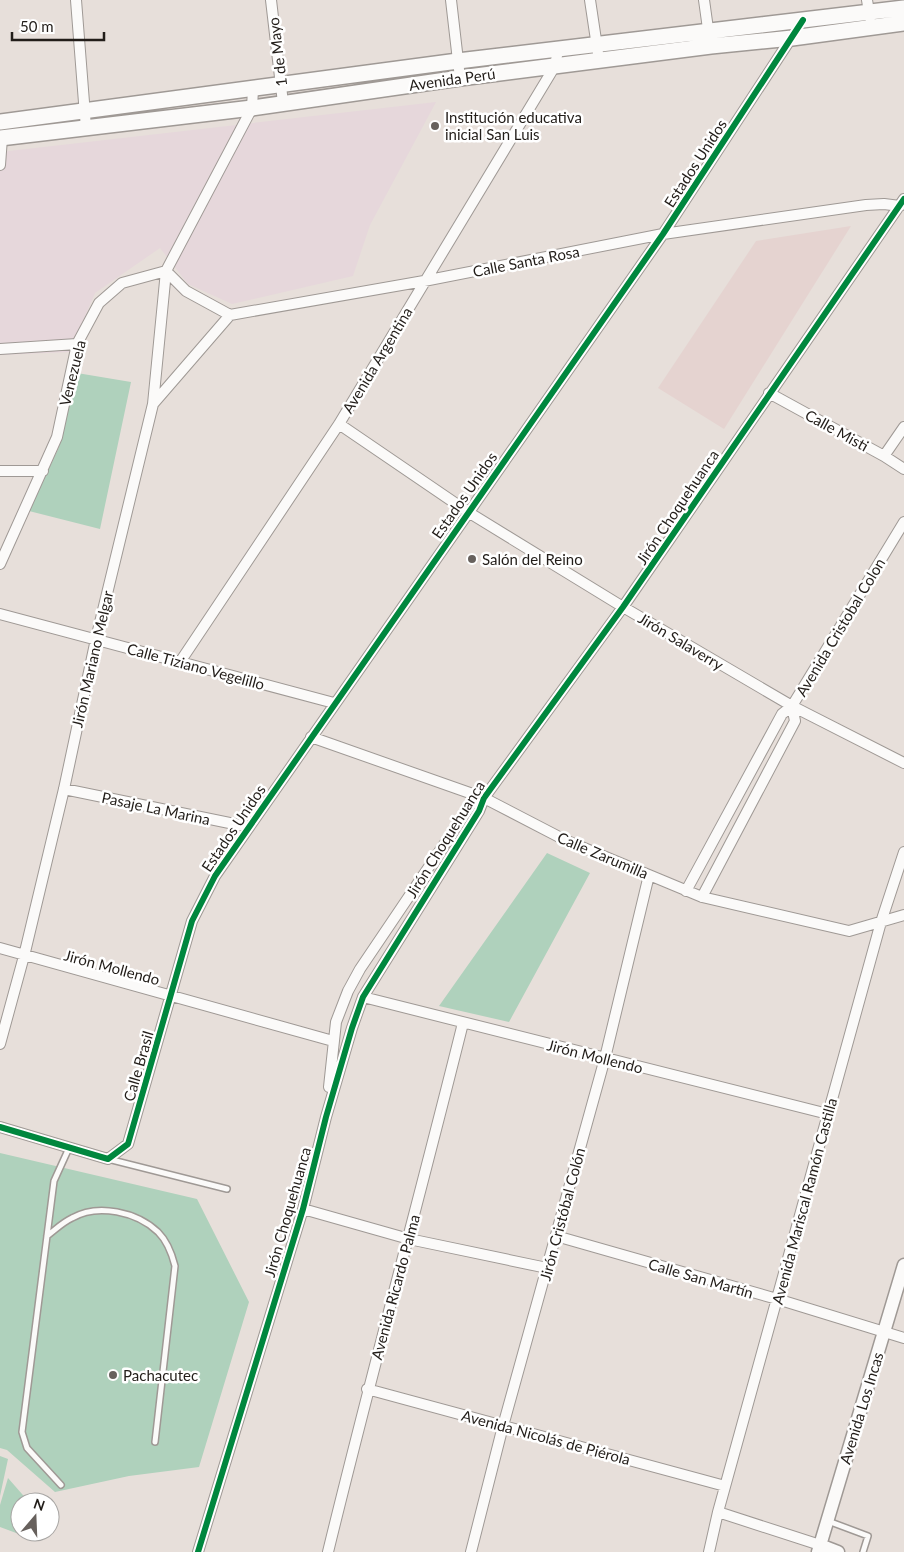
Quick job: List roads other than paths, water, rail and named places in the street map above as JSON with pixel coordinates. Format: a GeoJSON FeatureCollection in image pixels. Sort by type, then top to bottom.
{"type":"FeatureCollection","features":[{"type":"Feature","properties":{"kind":"main road","name":"Avenida Perú"},"geometry":{"type":"LineString","coordinates":[[1,137],[252,108],[555,66],[598,53],[710,39],[804,20],[904,8]]}},
{"type":"Feature","properties":{"kind":"main road","name":"Avenida Perú"},"geometry":{"type":"LineString","coordinates":[[710,39],[792,38],[869,13],[904,23]]}},
{"type":"Feature","properties":{"kind":"main road","name":"Avenida Perú"},"geometry":{"type":"LineString","coordinates":[[0,122],[458,61],[558,50],[598,53]]}},
{"type":"Feature","properties":{"kind":"street"},"geometry":{"type":"LineString","coordinates":[[76,0],[86,128]]}},
{"type":"Feature","properties":{"kind":"street","name":"1 de Mayo"},"geometry":{"type":"LineString","coordinates":[[271,0],[283,103]]}},
{"type":"Feature","properties":{"kind":"street"},"geometry":{"type":"LineString","coordinates":[[451,0],[460,78]]}},
{"type":"Feature","properties":{"kind":"street"},"geometry":{"type":"LineString","coordinates":[[590,0],[598,53]]}},
{"type":"Feature","properties":{"kind":"street"},"geometry":{"type":"LineString","coordinates":[[704,0],[710,39]]}},
{"type":"Feature","properties":{"kind":"street","name":"Estados Unidos"},"geometry":{"type":"LineString","coordinates":[[171,996],[192,921],[215,876],[662,234],[804,20]]}},
{"type":"Feature","properties":{"kind":"street","name":"Avenida Argentina"},"geometry":{"type":"LineString","coordinates":[[180,662],[339,424],[424,280],[555,66],[558,50]]}},
{"type":"Feature","properties":{"kind":"street"},"geometry":{"type":"LineString","coordinates":[[153,404],[230,315],[186,291],[166,271],[252,108],[253,89]]}},
{"type":"Feature","properties":{"kind":"street"},"geometry":{"type":"LineString","coordinates":[[0,165],[1,137]]}},
{"type":"Feature","properties":{"kind":"street","name":"Calle Santa Rosa"},"geometry":{"type":"LineString","coordinates":[[230,315],[662,234],[866,205],[902,203]]}},
{"type":"Feature","properties":{"kind":"street","name":"Jirón Choquehuanca"},"geometry":{"type":"LineString","coordinates":[[198,1552],[303,1209],[326,1117],[363,997],[479,811],[484,798],[623,607],[902,203]]}},
{"type":"Feature","properties":{"kind":"street","name":"Venezuela"},"geometry":{"type":"LineString","coordinates":[[0,564],[57,438],[77,344],[100,303],[122,283],[166,271]]}},
{"type":"Feature","properties":{"kind":"street","name":"Jirón Mariano Melgar"},"geometry":{"type":"LineString","coordinates":[[0,1044],[24,956],[64,789],[96,639],[153,404],[166,271]]}},
{"type":"Feature","properties":{"kind":"street"},"geometry":{"type":"LineString","coordinates":[[0,349],[77,344]]}},
{"type":"Feature","properties":{"kind":"street","name":"Calle Misti"},"geometry":{"type":"LineString","coordinates":[[769,393],[884,456],[904,469]]}},
{"type":"Feature","properties":{"kind":"street","name":"Jirón Salaverry"},"geometry":{"type":"LineString","coordinates":[[339,424],[468,512],[623,607],[792,706],[904,763]]}},
{"type":"Feature","properties":{"kind":"street"},"geometry":{"type":"LineString","coordinates":[[884,456],[904,426]]}},
{"type":"Feature","properties":{"kind":"street"},"geometry":{"type":"LineString","coordinates":[[0,471],[43,471]]}},
{"type":"Feature","properties":{"kind":"street","name":"Avenida Cristobal Colon"},"geometry":{"type":"LineString","coordinates":[[686,891],[782,714],[792,706],[904,522]]}},
{"type":"Feature","properties":{"kind":"street","name":"Calle Tiziano Vegelillo"},"geometry":{"type":"LineString","coordinates":[[0,614],[334,704]]}},
{"type":"Feature","properties":{"kind":"street"},"geometry":{"type":"LineString","coordinates":[[702,897],[795,721],[792,706]]}},
{"type":"Feature","properties":{"kind":"street","name":"Calle Zarumilla"},"geometry":{"type":"LineString","coordinates":[[311,737],[484,798],[565,840],[702,897],[849,931],[904,915]]}},
{"type":"Feature","properties":{"kind":"street","name":"Pasaje La Marina"},"geometry":{"type":"LineString","coordinates":[[64,789],[249,827]]}},
{"type":"Feature","properties":{"kind":"street","name":"Jirón Choquehuanca"},"geometry":{"type":"LineString","coordinates":[[326,1117],[336,1022],[348,991],[360,969],[472,803],[484,798]]}},
{"type":"Feature","properties":{"kind":"street","name":"Avenida Mariscal Ramón Castilla"},"geometry":{"type":"LineString","coordinates":[[709,1552],[725,1486],[880,922],[904,852]]}},
{"type":"Feature","properties":{"kind":"street","name":"Jirón Cristóbal Colón"},"geometry":{"type":"LineString","coordinates":[[471,1552],[503,1426],[605,1058],[649,875]]}},
{"type":"Feature","properties":{"kind":"street","name":"Jirón Mollendo"},"geometry":{"type":"LineString","coordinates":[[0,948],[333,1041]]}},
{"type":"Feature","properties":{"kind":"street","name":"Calle Brasil"},"geometry":{"type":"LineString","coordinates":[[108,1159],[128,1144],[171,996]]}},
{"type":"Feature","properties":{"kind":"street","name":"Jirón Mollendo"},"geometry":{"type":"LineString","coordinates":[[363,997],[828,1114]]}},
{"type":"Feature","properties":{"kind":"street","name":"Avenida Ricardo Palma"},"geometry":{"type":"LineString","coordinates":[[328,1552],[367,1389],[409,1239],[463,1023]]}},
{"type":"Feature","properties":{"kind":"street"},"geometry":{"type":"LineString","coordinates":[[0,1127],[108,1159]]}},
{"type":"Feature","properties":{"kind":"street"},"geometry":{"type":"LineString","coordinates":[[303,1209],[409,1239],[547,1268]]}},
{"type":"Feature","properties":{"kind":"street","name":"Calle San Martín"},"geometry":{"type":"LineString","coordinates":[[556,1236],[777,1299],[904,1338]]}},
{"type":"Feature","properties":{"kind":"street","name":"Avenida Los Incas"},"geometry":{"type":"LineString","coordinates":[[819,1548],[904,1265]]}},
{"type":"Feature","properties":{"kind":"street","name":"Avenida Nicolás de Piérola"},"geometry":{"type":"LineString","coordinates":[[367,1389],[725,1486]]}},
{"type":"Feature","properties":{"kind":"street"},"geometry":{"type":"LineString","coordinates":[[718,1512],[819,1548],[838,1552]]}},
{"type":"Feature","properties":{"kind":"lane"},"geometry":{"type":"LineString","coordinates":[[60,1484],[27,1448],[22,1432],[54,1181],[69,1148]]}},
{"type":"Feature","properties":{"kind":"lane"},"geometry":{"type":"LineString","coordinates":[[108,1159],[227,1189]]}},
{"type":"Feature","properties":{"kind":"lane"},"geometry":{"type":"LineString","coordinates":[[47,1236],[72,1218],[88,1212],[113,1211],[135,1218],[158,1232],[171,1250],[175,1266],[155,1442]]}},
{"type":"Feature","properties":{"kind":"lane"},"geometry":{"type":"LineString","coordinates":[[827,1521],[868,1536],[863,1552]]}},
{"type":"Feature","properties":{"kind":"place","name":"Institución educativa inicial San Luis"},"geometry":{"type":"Point","coordinates":[435,126]}},
{"type":"Feature","properties":{"kind":"place","name":"Salón del Reino"},"geometry":{"type":"Point","coordinates":[472,559]}},
{"type":"Feature","properties":{"kind":"place","name":"Pachacutec"},"geometry":{"type":"Point","coordinates":[113,1375]}}]}
